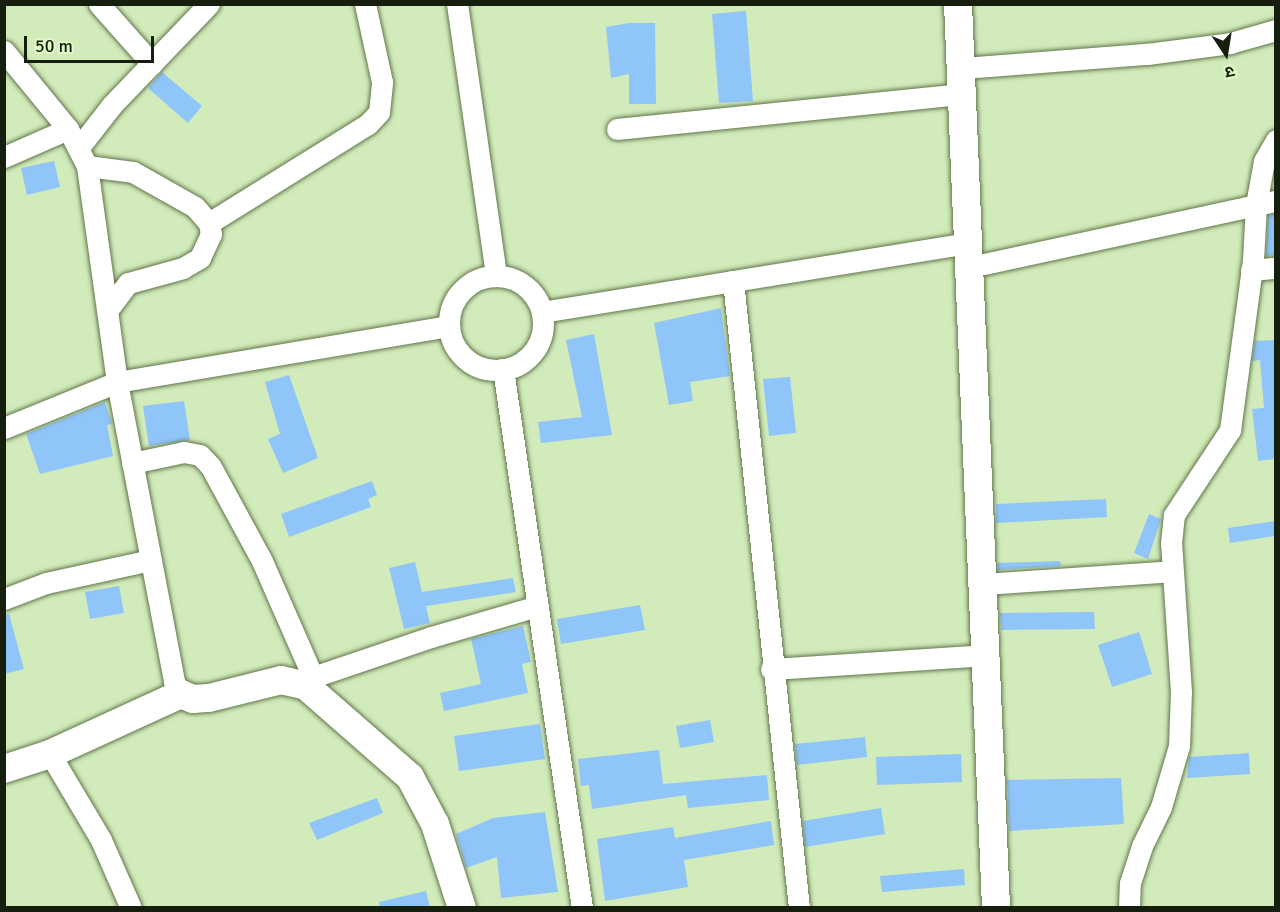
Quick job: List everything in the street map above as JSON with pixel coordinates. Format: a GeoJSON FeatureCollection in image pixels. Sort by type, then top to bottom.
{"type":"FeatureCollection","features":[{"type":"Feature","properties":{"kind":"main road"},"geometry":{"type":"LineString","coordinates":[[958,4],[996,908]]}},
{"type":"Feature","properties":{"kind":"main road"},"geometry":{"type":"LineString","coordinates":[[4,768],[50,754],[181,694],[193,699],[209,698],[281,680],[309,682],[410,777],[435,824],[462,908]]}},
{"type":"Feature","properties":{"kind":"street"},"geometry":{"type":"LineString","coordinates":[[99,4],[152,64]]}},
{"type":"Feature","properties":{"kind":"street"},"geometry":{"type":"LineString","coordinates":[[4,157],[74,137],[152,64],[209,4]]}},
{"type":"Feature","properties":{"kind":"street"},"geometry":{"type":"LineString","coordinates":[[209,223],[368,124],[379,112],[383,98],[382,82],[365,4]]}},
{"type":"Feature","properties":{"kind":"street"},"geometry":{"type":"LineString","coordinates":[[457,4],[496,276]]}},
{"type":"Feature","properties":{"kind":"street"},"geometry":{"type":"LineString","coordinates":[[616,129],[1230,43],[1275,30]]}},
{"type":"Feature","properties":{"kind":"street"},"geometry":{"type":"LineString","coordinates":[[4,51],[74,137],[87,166],[117,382],[174,682],[181,694]]}},
{"type":"Feature","properties":{"kind":"street"},"geometry":{"type":"LineString","coordinates":[[1129,908],[1130,883],[1142,846],[1161,807],[1179,746],[1181,692],[1172,571],[1174,515],[1230,430],[1251,270],[1266,203],[1263,161],[1275,140]]}},
{"type":"Feature","properties":{"kind":"street"},"geometry":{"type":"LineString","coordinates":[[87,166],[134,172],[195,207],[209,223],[211,234],[200,258],[183,268],[128,283],[108,310]]}},
{"type":"Feature","properties":{"kind":"street"},"geometry":{"type":"LineString","coordinates":[[542,312],[733,281],[969,255],[1266,203]]}},
{"type":"Feature","properties":{"kind":"street"},"geometry":{"type":"LineString","coordinates":[[1251,270],[1275,268]]}},
{"type":"Feature","properties":{"kind":"street"},"geometry":{"type":"LineString","coordinates":[[496,276],[525,286],[542,312],[543,327],[530,355],[503,369],[487,369],[467,359],[453,341],[449,326],[451,311],[468,286],[496,276]]}},
{"type":"Feature","properties":{"kind":"street"},"geometry":{"type":"LineString","coordinates":[[733,281],[756,482],[771,669],[799,908]]}},
{"type":"Feature","properties":{"kind":"street"},"geometry":{"type":"LineString","coordinates":[[4,428],[117,382],[449,326]]}},
{"type":"Feature","properties":{"kind":"street"},"geometry":{"type":"LineString","coordinates":[[503,369],[582,908]]}},
{"type":"Feature","properties":{"kind":"street"},"geometry":{"type":"LineString","coordinates":[[132,464],[184,452],[200,455],[211,467],[262,561],[309,682],[431,637],[538,606]]}},
{"type":"Feature","properties":{"kind":"street"},"geometry":{"type":"LineString","coordinates":[[4,599],[46,583],[151,560]]}},
{"type":"Feature","properties":{"kind":"street"},"geometry":{"type":"LineString","coordinates":[[983,584],[1172,571]]}},
{"type":"Feature","properties":{"kind":"street"},"geometry":{"type":"LineString","coordinates":[[771,669],[985,655]]}},
{"type":"Feature","properties":{"kind":"street"},"geometry":{"type":"LineString","coordinates":[[50,754],[101,840],[131,908]]}},
{"type":"Feature","properties":{"kind":"building"},"geometry":{"type":"Polygon","coordinates":[[[746,11],[753,101],[719,103],[712,14],[746,11]]]}},
{"type":"Feature","properties":{"kind":"building"},"geometry":{"type":"Polygon","coordinates":[[[629,23],[655,23],[656,104],[629,104],[629,74],[611,78],[606,27],[629,23]]]}},
{"type":"Feature","properties":{"kind":"building"},"geometry":{"type":"Polygon","coordinates":[[[162,72],[202,106],[188,123],[148,88],[162,72]]]}},
{"type":"Feature","properties":{"kind":"building"},"geometry":{"type":"Polygon","coordinates":[[[54,161],[60,187],[27,195],[21,168],[54,161]]]}},
{"type":"Feature","properties":{"kind":"building"},"geometry":{"type":"Polygon","coordinates":[[[1275,214],[1275,255],[1266,256],[1268,216],[1275,214]]]}},
{"type":"Feature","properties":{"kind":"building"},"geometry":{"type":"Polygon","coordinates":[[[721,308],[730,376],[690,382],[693,401],[669,405],[654,323],[721,308]]]}},
{"type":"Feature","properties":{"kind":"building"},"geometry":{"type":"Polygon","coordinates":[[[594,334],[612,435],[541,443],[538,422],[582,417],[566,340],[594,334]]]}},
{"type":"Feature","properties":{"kind":"building"},"geometry":{"type":"Polygon","coordinates":[[[1275,340],[1275,459],[1258,461],[1252,409],[1264,408],[1260,360],[1252,361],[1255,341],[1275,340]]]}},
{"type":"Feature","properties":{"kind":"building"},"geometry":{"type":"Polygon","coordinates":[[[289,375],[318,458],[283,473],[268,439],[280,434],[265,382],[289,375]]]}},
{"type":"Feature","properties":{"kind":"building"},"geometry":{"type":"Polygon","coordinates":[[[790,377],[796,433],[769,436],[763,379],[790,377]]]}},
{"type":"Feature","properties":{"kind":"building"},"geometry":{"type":"Polygon","coordinates":[[[184,401],[190,440],[149,446],[143,406],[184,401]]]}},
{"type":"Feature","properties":{"kind":"building"},"geometry":{"type":"Polygon","coordinates":[[[105,402],[112,424],[107,425],[113,456],[40,474],[26,434],[105,402]]]}},
{"type":"Feature","properties":{"kind":"building"},"geometry":{"type":"Polygon","coordinates":[[[372,481],[377,495],[368,499],[371,507],[289,537],[281,514],[372,481]]]}},
{"type":"Feature","properties":{"kind":"building"},"geometry":{"type":"Polygon","coordinates":[[[1106,499],[1107,517],[996,523],[996,504],[1106,499]]]}},
{"type":"Feature","properties":{"kind":"building"},"geometry":{"type":"Polygon","coordinates":[[[1149,514],[1161,519],[1148,559],[1134,553],[1149,514]]]}},
{"type":"Feature","properties":{"kind":"building"},"geometry":{"type":"Polygon","coordinates":[[[1275,521],[1275,536],[1230,543],[1228,528],[1275,521]]]}},
{"type":"Feature","properties":{"kind":"building"},"geometry":{"type":"Polygon","coordinates":[[[1060,561],[1061,566],[998,570],[998,563],[1060,561]]]}},
{"type":"Feature","properties":{"kind":"building"},"geometry":{"type":"Polygon","coordinates":[[[415,562],[422,592],[513,578],[516,592],[426,606],[430,623],[404,629],[389,568],[415,562]]]}},
{"type":"Feature","properties":{"kind":"building"},"geometry":{"type":"Polygon","coordinates":[[[119,586],[124,613],[90,619],[85,592],[119,586]]]}},
{"type":"Feature","properties":{"kind":"building"},"geometry":{"type":"Polygon","coordinates":[[[640,605],[645,630],[561,644],[557,619],[640,605]]]}},
{"type":"Feature","properties":{"kind":"building"},"geometry":{"type":"Polygon","coordinates":[[[1094,612],[1095,629],[1001,630],[1000,613],[1094,612]]]}},
{"type":"Feature","properties":{"kind":"building"},"geometry":{"type":"Polygon","coordinates":[[[4,614],[9,614],[24,669],[4,674],[4,614]]]}},
{"type":"Feature","properties":{"kind":"building"},"geometry":{"type":"Polygon","coordinates":[[[523,626],[531,662],[522,664],[528,693],[444,711],[440,693],[481,684],[471,639],[523,626]]]}},
{"type":"Feature","properties":{"kind":"building"},"geometry":{"type":"Polygon","coordinates":[[[1139,632],[1152,674],[1112,687],[1098,645],[1139,632]]]}},
{"type":"Feature","properties":{"kind":"building"},"geometry":{"type":"Polygon","coordinates":[[[710,720],[714,742],[680,748],[676,726],[710,720]]]}},
{"type":"Feature","properties":{"kind":"building"},"geometry":{"type":"Polygon","coordinates":[[[540,724],[545,759],[459,771],[454,736],[540,724]]]}},
{"type":"Feature","properties":{"kind":"building"},"geometry":{"type":"Polygon","coordinates":[[[865,737],[867,757],[797,765],[795,744],[865,737]]]}},
{"type":"Feature","properties":{"kind":"building"},"geometry":{"type":"Polygon","coordinates":[[[659,750],[663,784],[767,775],[769,800],[688,808],[686,795],[592,809],[589,785],[581,786],[578,759],[659,750]]]}},
{"type":"Feature","properties":{"kind":"building"},"geometry":{"type":"Polygon","coordinates":[[[1249,753],[1250,774],[1187,778],[1189,757],[1249,753]]]}},
{"type":"Feature","properties":{"kind":"building"},"geometry":{"type":"Polygon","coordinates":[[[961,754],[962,782],[877,785],[876,757],[961,754]]]}},
{"type":"Feature","properties":{"kind":"building"},"geometry":{"type":"Polygon","coordinates":[[[1121,778],[1124,824],[1009,831],[1007,780],[1121,778]]]}},
{"type":"Feature","properties":{"kind":"building"},"geometry":{"type":"Polygon","coordinates":[[[377,798],[383,813],[317,840],[309,823],[377,798]]]}},
{"type":"Feature","properties":{"kind":"building"},"geometry":{"type":"Polygon","coordinates":[[[881,808],[885,834],[805,847],[803,821],[881,808]]]}},
{"type":"Feature","properties":{"kind":"building"},"geometry":{"type":"Polygon","coordinates":[[[545,812],[558,892],[501,898],[497,857],[466,868],[456,834],[493,818],[545,812]]]}},
{"type":"Feature","properties":{"kind":"building"},"geometry":{"type":"Polygon","coordinates":[[[771,821],[774,845],[684,860],[688,887],[605,901],[597,839],[673,827],[675,838],[771,821]]]}},
{"type":"Feature","properties":{"kind":"building"},"geometry":{"type":"Polygon","coordinates":[[[964,869],[965,885],[882,892],[880,876],[964,869]]]}},
{"type":"Feature","properties":{"kind":"building"},"geometry":{"type":"Polygon","coordinates":[[[426,891],[430,908],[380,908],[379,902],[426,891]]]}}]}
